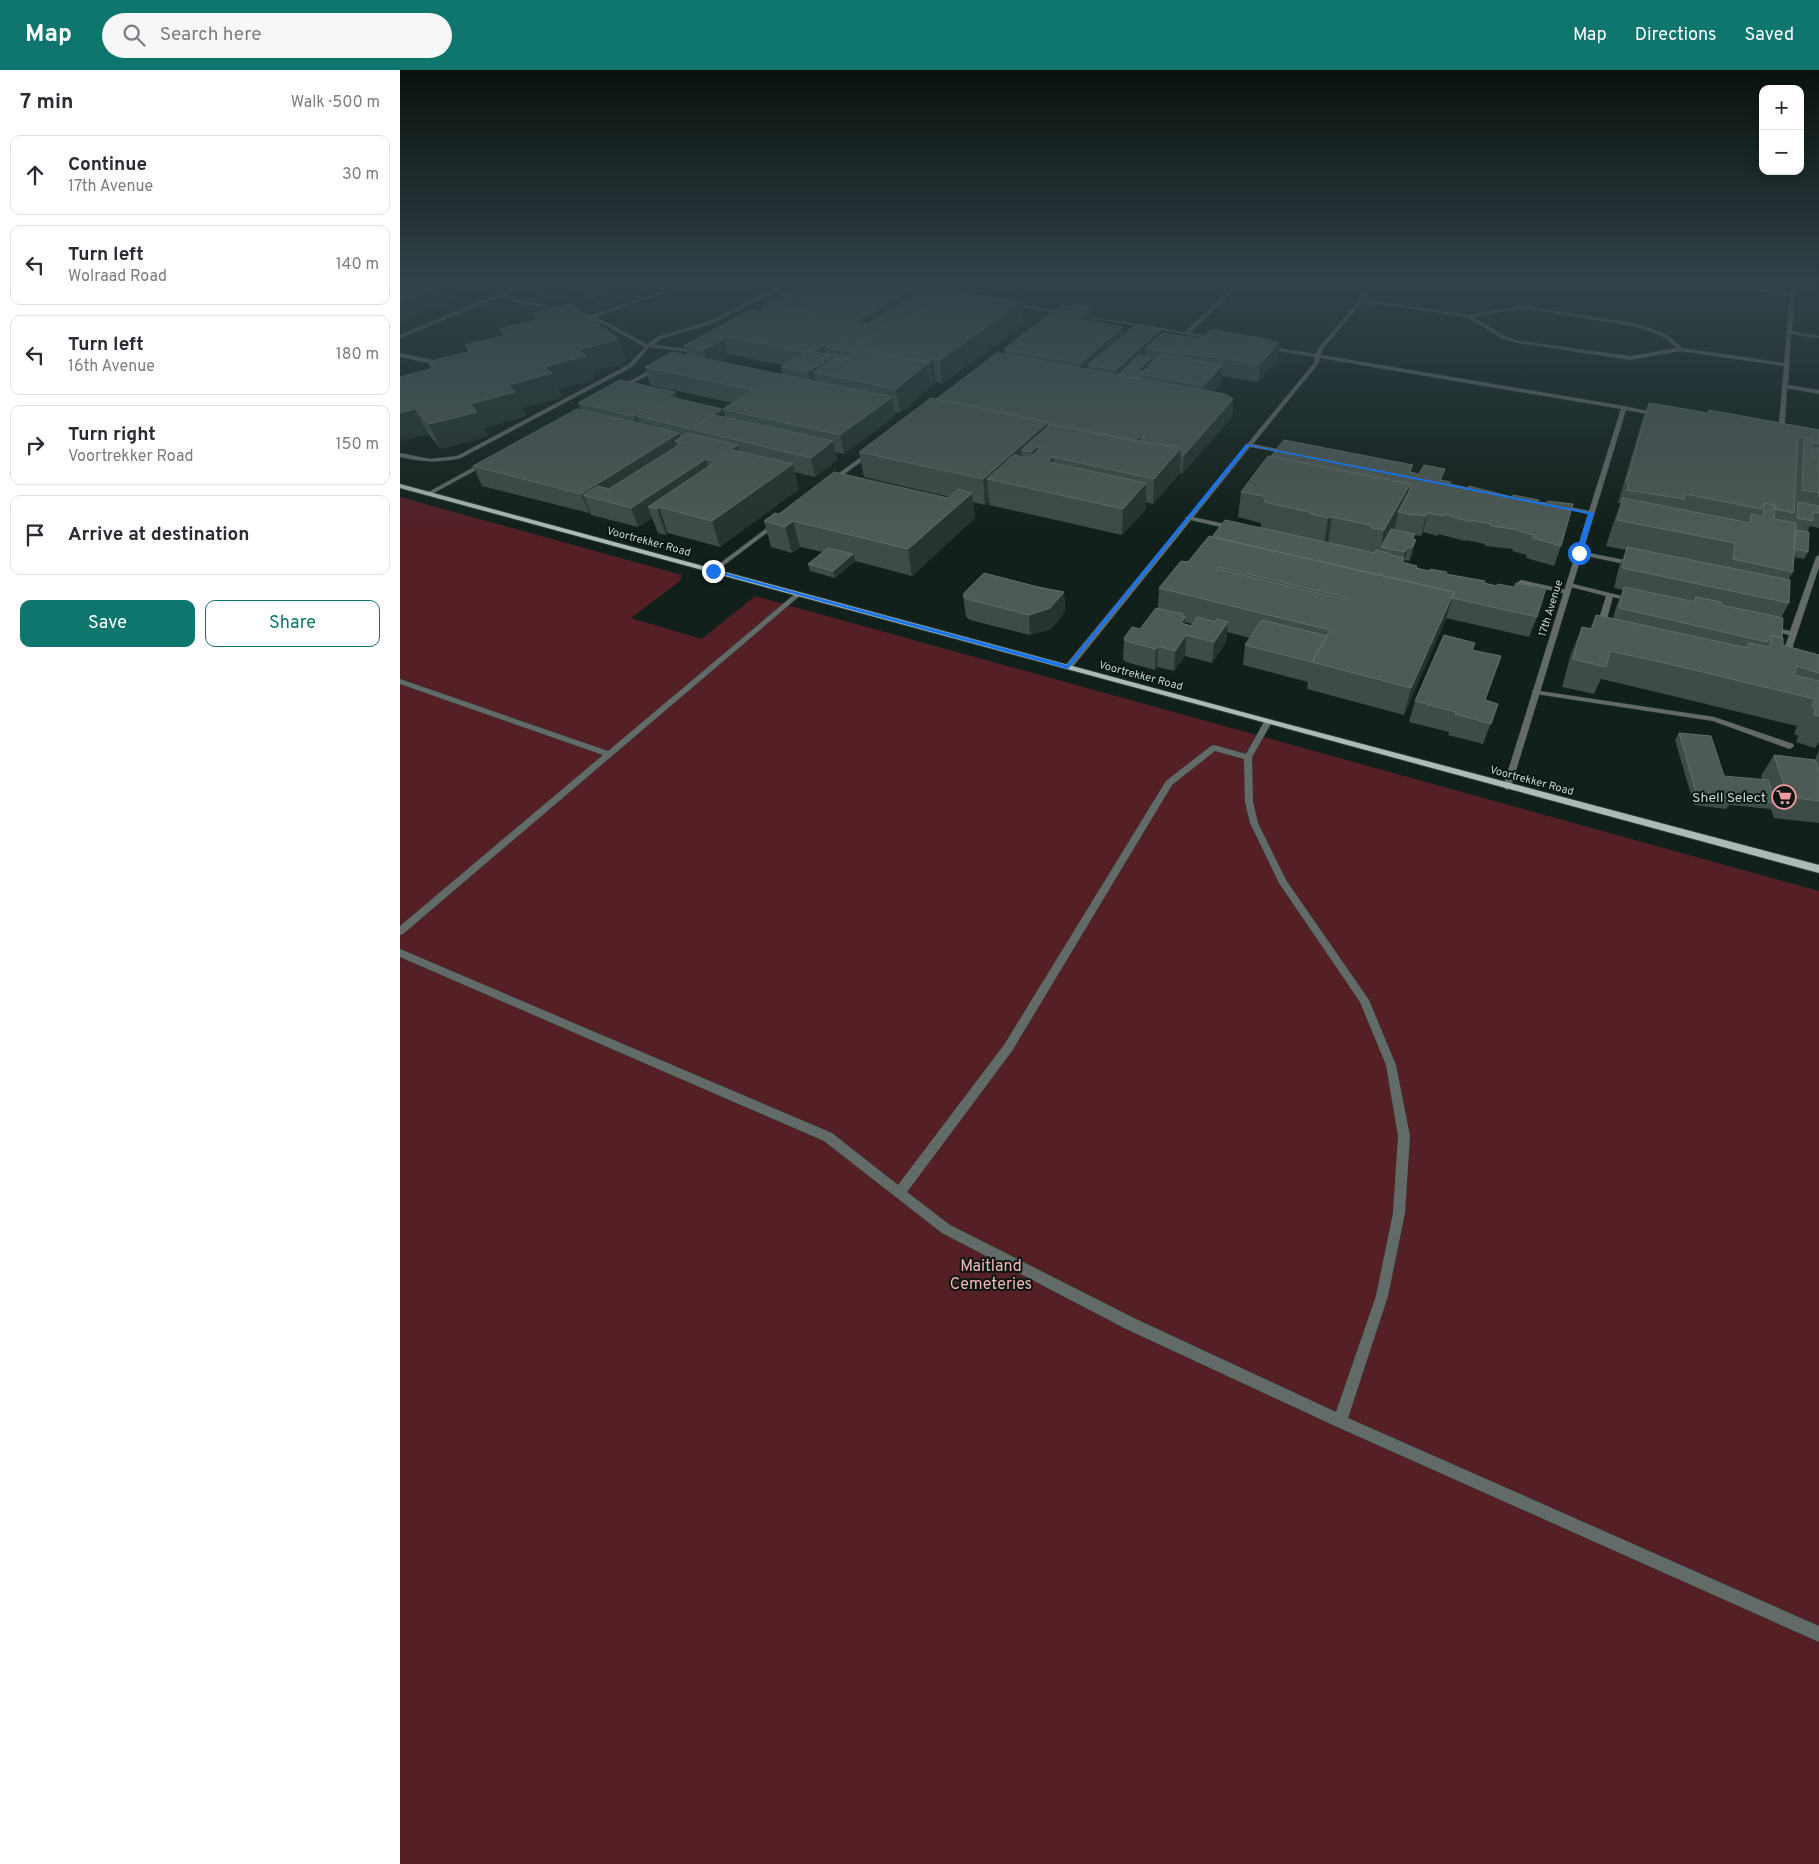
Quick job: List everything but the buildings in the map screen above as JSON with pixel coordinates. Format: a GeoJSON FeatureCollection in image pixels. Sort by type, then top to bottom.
{"type":"FeatureCollection","features":[{"type":"Feature","properties":{"kind":"main road","name":"Voortrekker Road"},"geometry":{"type":"LineString","coordinates":[[400,486],[1507,787],[1819,869]]}},
{"type":"Feature","properties":{"kind":"street"},"geometry":{"type":"LineString","coordinates":[[400,455],[425,462],[442,462],[459,457],[630,366]]}},
{"type":"Feature","properties":{"kind":"street"},"geometry":{"type":"LineString","coordinates":[[613,392],[660,366]]}},
{"type":"Feature","properties":{"kind":"street"},"geometry":{"type":"LineString","coordinates":[[1068,667],[1314,366]]}},
{"type":"Feature","properties":{"kind":"street"},"geometry":{"type":"LineString","coordinates":[[1375,366],[1663,415]]}},
{"type":"Feature","properties":{"kind":"street"},"geometry":{"type":"LineString","coordinates":[[1781,435],[1786,366]]}},
{"type":"Feature","properties":{"kind":"street"},"geometry":{"type":"LineString","coordinates":[[1785,386],[1819,392]]}},
{"type":"Feature","properties":{"kind":"street"},"geometry":{"type":"LineString","coordinates":[[622,387],[635,390]]}},
{"type":"Feature","properties":{"kind":"street","name":"17th Avenue"},"geometry":{"type":"LineString","coordinates":[[1507,787],[1624,408]]}},
{"type":"Feature","properties":{"kind":"street"},"geometry":{"type":"LineString","coordinates":[[1771,433],[1790,436]]}},
{"type":"Feature","properties":{"kind":"street"},"geometry":{"type":"LineString","coordinates":[[1248,445],[1296,454]]}},
{"type":"Feature","properties":{"kind":"street"},"geometry":{"type":"LineString","coordinates":[[828,484],[839,480],[875,449]]}},
{"type":"Feature","properties":{"kind":"street"},"geometry":{"type":"LineString","coordinates":[[428,494],[491,459]]}},
{"type":"Feature","properties":{"kind":"street"},"geometry":{"type":"LineString","coordinates":[[1553,505],[1591,513]]}},
{"type":"Feature","properties":{"kind":"street"},"geometry":{"type":"LineString","coordinates":[[1188,518],[1237,529]]}},
{"type":"Feature","properties":{"kind":"street"},"geometry":{"type":"LineString","coordinates":[[713,571],[782,519]]}},
{"type":"Feature","properties":{"kind":"street"},"geometry":{"type":"LineString","coordinates":[[1579,553],[1644,566]]}},
{"type":"Feature","properties":{"kind":"street"},"geometry":{"type":"LineString","coordinates":[[1790,663],[1785,658],[1819,557]]}},
{"type":"Feature","properties":{"kind":"street"},"geometry":{"type":"LineString","coordinates":[[1521,582],[1610,594],[1638,601]]}},
{"type":"Feature","properties":{"kind":"street"},"geometry":{"type":"LineString","coordinates":[[400,931],[798,594]]}},
{"type":"Feature","properties":{"kind":"street"},"geometry":{"type":"LineString","coordinates":[[1606,634],[1599,628],[1610,594]]}},
{"type":"Feature","properties":{"kind":"street"},"geometry":{"type":"LineString","coordinates":[[1763,628],[1792,634]]}},
{"type":"Feature","properties":{"kind":"street"},"geometry":{"type":"LineString","coordinates":[[400,681],[609,754]]}},
{"type":"Feature","properties":{"kind":"street"},"geometry":{"type":"LineString","coordinates":[[1536,692],[1714,719],[1790,746]]}},
{"type":"Feature","properties":{"kind":"street"},"geometry":{"type":"LineString","coordinates":[[1268,722],[1248,757],[1249,802],[1254,823],[1282,881],[1364,1000],[1392,1065],[1404,1136],[1399,1213],[1382,1296],[1340,1421]]}},
{"type":"Feature","properties":{"kind":"street"},"geometry":{"type":"LineString","coordinates":[[899,1193],[1008,1048],[1169,783],[1214,748],[1248,757]]}},
{"type":"Feature","properties":{"kind":"street"},"geometry":{"type":"LineString","coordinates":[[400,953],[828,1138],[858,1159],[946,1229],[1131,1324],[1340,1421],[1819,1634]]}},
{"type":"Feature","properties":{"kind":"green space","name":"Maitland Cemeteries"},"geometry":{"type":"Polygon","coordinates":[[[400,497],[682,575],[680,581],[631,618],[702,639],[755,596],[1819,891],[1819,1864],[400,1864],[400,497]]]}},
{"type":"Feature","properties":{"kind":"place","name":"Shell Select"},"geometry":{"type":"Point","coordinates":[1784,797]}},
{"type":"Feature","properties":{"kind":"route"},"geometry":{"type":"LineString","coordinates":[[713,571],[1068,667],[1248,445],[1591,513],[1579,553]]}}]}
